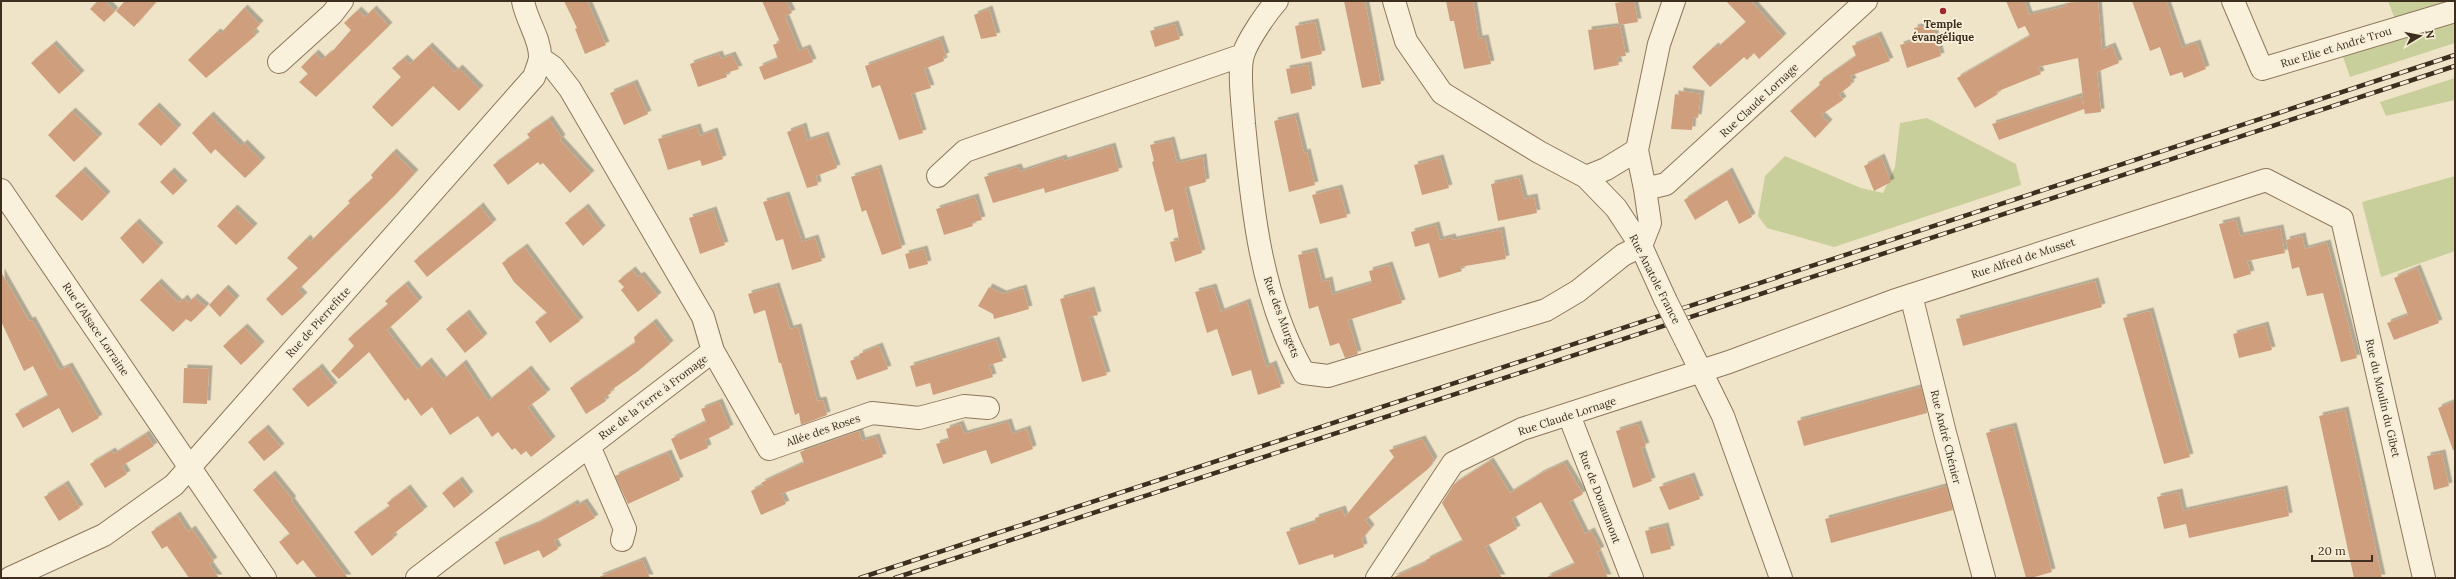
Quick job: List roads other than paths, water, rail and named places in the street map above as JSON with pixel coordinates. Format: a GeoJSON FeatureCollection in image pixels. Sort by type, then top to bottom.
{"type":"FeatureCollection","features":[{"type":"Feature","properties":{"kind":"street"},"geometry":{"type":"LineString","coordinates":[[279,62],[332,14],[342,1]]}},
{"type":"Feature","properties":{"kind":"street"},"geometry":{"type":"LineString","coordinates":[[524,1],[524,9],[537,43],[540,58]]}},
{"type":"Feature","properties":{"kind":"street","name":"Rue des Murgets"},"geometry":{"type":"LineString","coordinates":[[1277,1],[1243,55],[1241,90],[1251,200],[1266,277],[1292,352],[1304,373],[1328,376],[1546,310],[1578,291],[1623,255],[1641,246]]}},
{"type":"Feature","properties":{"kind":"street","name":"Rue Anatole France"},"geometry":{"type":"LineString","coordinates":[[1394,1],[1406,41],[1442,93],[1539,152],[1586,177],[1616,208],[1641,246],[1665,299],[1723,416],[1781,578]]}},
{"type":"Feature","properties":{"kind":"street"},"geometry":{"type":"LineString","coordinates":[[1641,246],[1650,223],[1645,189],[1636,150],[1659,44],[1674,1]]}},
{"type":"Feature","properties":{"kind":"street","name":"Rue Claude Lornage"},"geometry":{"type":"LineString","coordinates":[[1645,189],[1666,184],[1866,1]]}},
{"type":"Feature","properties":{"kind":"street","name":"Rue Elie et André Trou"},"geometry":{"type":"LineString","coordinates":[[2233,1],[2262,69],[2455,11]]}},
{"type":"Feature","properties":{"kind":"street"},"geometry":{"type":"LineString","coordinates":[[938,176],[965,151],[1243,55]]}},
{"type":"Feature","properties":{"kind":"street","name":"Rue de la Terre à Fromage"},"geometry":{"type":"LineString","coordinates":[[417,578],[713,351],[703,317],[570,88],[553,67],[540,58]]}},
{"type":"Feature","properties":{"kind":"street","name":"Rue de Pierrefitte"},"geometry":{"type":"LineString","coordinates":[[10,578],[104,535],[174,485],[191,468],[220,432],[524,90],[534,77],[540,58]]}},
{"type":"Feature","properties":{"kind":"street"},"geometry":{"type":"LineString","coordinates":[[1586,177],[1606,169],[1636,150]]}},
{"type":"Feature","properties":{"kind":"street","name":"Rue Alfred de Musset"},"geometry":{"type":"LineString","coordinates":[[1702,371],[1911,295],[2266,180],[2342,219]]}},
{"type":"Feature","properties":{"kind":"street","name":"Rue d'Alsace Lorraine"},"geometry":{"type":"LineString","coordinates":[[1,190],[191,468]]}},
{"type":"Feature","properties":{"kind":"street","name":"Rue du Moulin du Gibet"},"geometry":{"type":"LineString","coordinates":[[2342,219],[2424,578]]}},
{"type":"Feature","properties":{"kind":"street","name":"Rue André Chénier"},"geometry":{"type":"LineString","coordinates":[[1911,295],[1944,433],[1984,578]]}},
{"type":"Feature","properties":{"kind":"street","name":"Allée des Roses"},"geometry":{"type":"LineString","coordinates":[[713,351],[769,449],[872,413],[919,418],[964,406],[988,408]]}},
{"type":"Feature","properties":{"kind":"street","name":"Rue Claude Lornage"},"geometry":{"type":"LineString","coordinates":[[1377,578],[1453,462],[1522,429],[1702,371]]}},
{"type":"Feature","properties":{"kind":"street","name":"Rue de Douaumont"},"geometry":{"type":"LineString","coordinates":[[1569,415],[1632,578]]}},
{"type":"Feature","properties":{"kind":"street"},"geometry":{"type":"LineString","coordinates":[[589,446],[624,529],[622,540]]}},
{"type":"Feature","properties":{"kind":"street"},"geometry":{"type":"LineString","coordinates":[[191,468],[265,578]]}},
{"type":"Feature","properties":{"kind":"railway"},"geometry":{"type":"LineString","coordinates":[[860,578],[2455,55]]}},
{"type":"Feature","properties":{"kind":"railway"},"geometry":{"type":"LineString","coordinates":[[895,578],[2455,66]]}},
{"type":"Feature","properties":{"kind":"place","name":"Temple évangélique"},"geometry":{"type":"Point","coordinates":[1943,11]}}]}
